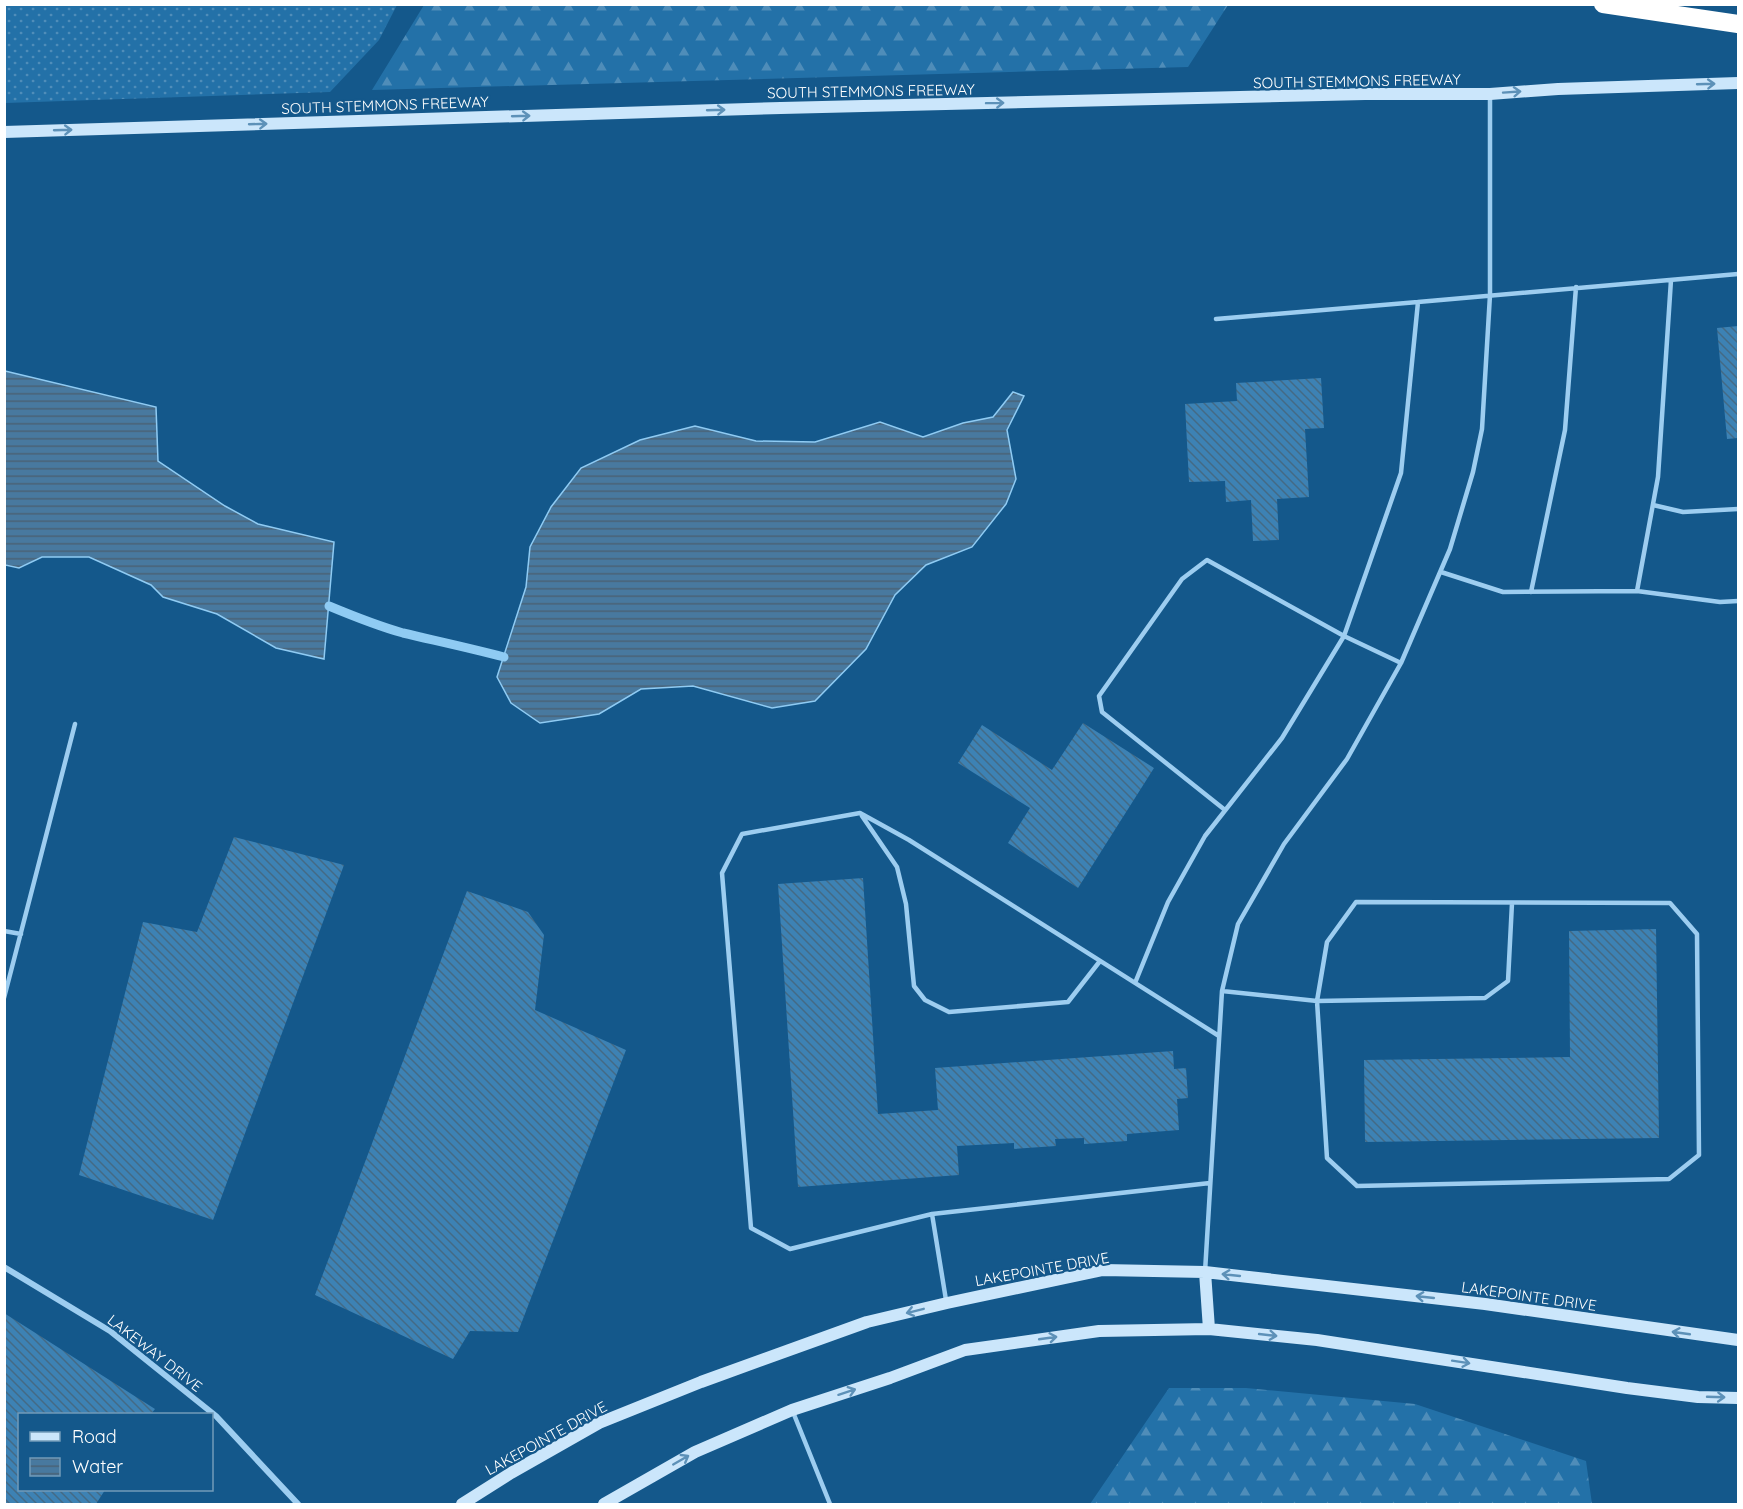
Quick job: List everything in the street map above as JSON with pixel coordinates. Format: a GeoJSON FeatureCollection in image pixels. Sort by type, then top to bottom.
{"type":"FeatureCollection","features":[{"type":"Feature","properties":{"kind":"highway"},"geometry":{"type":"LineString","coordinates":[[1603,4],[1738,24]]}},
{"type":"Feature","properties":{"kind":"main road","name":"SOUTH STEMMONS FREEWAY"},"geometry":{"type":"LineString","coordinates":[[4,132],[770,108],[1365,94],[1490,94],[1558,89],[1738,83]]}},
{"type":"Feature","properties":{"kind":"main road","name":"LAKEPOINTE DRIVE"},"geometry":{"type":"LineString","coordinates":[[462,1504],[599,1423],[701,1382],[867,1322],[1103,1270],[1205,1272],[1485,1304],[1738,1340]]}},
{"type":"Feature","properties":{"kind":"main road"},"geometry":{"type":"LineString","coordinates":[[1205,1272],[1209,1329]]}},
{"type":"Feature","properties":{"kind":"main road"},"geometry":{"type":"LineString","coordinates":[[604,1504],[695,1452],[792,1410],[891,1378],[965,1350],[1098,1331],[1209,1329],[1317,1340],[1628,1388],[1738,1398]]}},
{"type":"Feature","properties":{"kind":"street","name":"LAKEWAY DRIVE"},"geometry":{"type":"LineString","coordinates":[[4,1267],[110,1331],[212,1413]]}},
{"type":"Feature","properties":{"kind":"street","name":"LAKEWAY DRIVE"},"geometry":{"type":"LineString","coordinates":[[213,1414],[298,1504]]}},
{"type":"Feature","properties":{"kind":"lane"},"geometry":{"type":"LineString","coordinates":[[1205,1272],[1221,991],[1238,924],[1284,844],[1347,759],[1401,663],[1450,549],[1473,472],[1482,429],[1490,295],[1490,94]]}},
{"type":"Feature","properties":{"kind":"lane"},"geometry":{"type":"LineString","coordinates":[[1216,319],[1738,274]]}},
{"type":"Feature","properties":{"kind":"lane"},"geometry":{"type":"LineString","coordinates":[[1637,591],[1658,477],[1671,280]]}},
{"type":"Feature","properties":{"kind":"lane"},"geometry":{"type":"LineString","coordinates":[[1531,592],[1565,430],[1576,287]]}},
{"type":"Feature","properties":{"kind":"lane"},"geometry":{"type":"LineString","coordinates":[[1135,983],[1168,902],[1205,836],[1282,738],[1344,636],[1401,473],[1418,302]]}},
{"type":"Feature","properties":{"kind":"lane"},"geometry":{"type":"LineString","coordinates":[[1653,505],[1683,512],[1738,509]]}},
{"type":"Feature","properties":{"kind":"lane"},"geometry":{"type":"LineString","coordinates":[[1225,810],[1102,712],[1099,696],[1182,579],[1207,560],[1344,636],[1401,663]]}},
{"type":"Feature","properties":{"kind":"lane"},"geometry":{"type":"LineString","coordinates":[[1441,572],[1503,592],[1637,591],[1720,602],[1738,601]]}},
{"type":"Feature","properties":{"kind":"lane"},"geometry":{"type":"LineString","coordinates":[[4,998],[75,724]]}},
{"type":"Feature","properties":{"kind":"lane"},"geometry":{"type":"LineString","coordinates":[[1210,1183],[932,1214],[790,1249],[751,1228],[723,873],[742,834],[860,813],[909,840],[1219,1036]]}},
{"type":"Feature","properties":{"kind":"lane"},"geometry":{"type":"LineString","coordinates":[[860,813],[897,867],[906,904],[914,986],[925,1000],[949,1012],[1068,1002],[1100,961]]}},
{"type":"Feature","properties":{"kind":"lane"},"geometry":{"type":"LineString","coordinates":[[1356,902],[1670,903],[1697,934],[1699,1155],[1669,1179],[1357,1186],[1327,1158],[1317,1001],[1327,942],[1356,902]]}},
{"type":"Feature","properties":{"kind":"lane"},"geometry":{"type":"LineString","coordinates":[[1221,991],[1317,1001],[1485,998],[1508,981],[1512,903]]}},
{"type":"Feature","properties":{"kind":"lane"},"geometry":{"type":"LineString","coordinates":[[4,931],[21,934]]}},
{"type":"Feature","properties":{"kind":"lane"},"geometry":{"type":"LineString","coordinates":[[932,1214],[947,1303]]}},
{"type":"Feature","properties":{"kind":"lane"},"geometry":{"type":"LineString","coordinates":[[792,1410],[830,1504]]}},
{"type":"Feature","properties":{"kind":"green space"},"geometry":{"type":"Polygon","coordinates":[[[4,5],[397,5],[379,40],[330,92],[5,103],[4,5]]]}},
{"type":"Feature","properties":{"kind":"green space"},"geometry":{"type":"Polygon","coordinates":[[[424,5],[1228,5],[1188,67],[372,90],[424,5]]]}},
{"type":"Feature","properties":{"kind":"green space"},"geometry":{"type":"Polygon","coordinates":[[[1169,1388],[1246,1388],[1415,1404],[1586,1461],[1592,1504],[1090,1504],[1169,1388]]]}},
{"type":"Feature","properties":{"kind":"water"},"geometry":{"type":"Polygon","coordinates":[[[5,371],[156,407],[158,461],[225,506],[258,524],[334,542],[324,659],[276,648],[217,614],[163,597],[151,585],[89,557],[42,557],[19,568],[5,565],[5,371]]]}},
{"type":"Feature","properties":{"kind":"water"},"geometry":{"type":"Polygon","coordinates":[[[1013,392],[1024,396],[1007,430],[1016,479],[1006,504],[972,547],[926,565],[895,595],[866,649],[815,701],[772,708],[693,686],[641,689],[599,714],[540,723],[511,703],[497,677],[526,587],[530,547],[551,507],[581,468],[640,440],[695,426],[756,441],[815,442],[880,422],[923,437],[963,423],[993,417],[1013,392]]]}},
{"type":"Feature","properties":{"kind":"building"},"geometry":{"type":"Polygon","coordinates":[[[1738,326],[1738,438],[1727,439],[1717,328],[1738,326]]]}},
{"type":"Feature","properties":{"kind":"building"},"geometry":{"type":"Polygon","coordinates":[[[1321,378],[1324,428],[1305,429],[1309,497],[1277,499],[1279,540],[1253,541],[1251,500],[1226,502],[1225,481],[1189,482],[1185,404],[1237,401],[1236,383],[1321,378]]]}},
{"type":"Feature","properties":{"kind":"building"},"geometry":{"type":"Polygon","coordinates":[[[1083,723],[1154,768],[1078,888],[1008,843],[1030,808],[958,763],[982,725],[1052,770],[1083,723]]]}},
{"type":"Feature","properties":{"kind":"building"},"geometry":{"type":"Polygon","coordinates":[[[234,837],[344,865],[213,1220],[79,1175],[143,922],[197,932],[234,837]]]}},
{"type":"Feature","properties":{"kind":"building"},"geometry":{"type":"Polygon","coordinates":[[[863,878],[878,1114],[938,1110],[935,1068],[1173,1051],[1174,1069],[1186,1068],[1188,1098],[1177,1099],[1179,1130],[1127,1134],[1127,1141],[1084,1144],[1084,1138],[1055,1139],[1056,1146],[1014,1149],[1014,1143],[957,1146],[959,1175],[798,1187],[778,884],[863,878]]]}},
{"type":"Feature","properties":{"kind":"building"},"geometry":{"type":"Polygon","coordinates":[[[467,891],[528,912],[544,935],[535,1010],[626,1050],[518,1332],[470,1331],[453,1359],[315,1295],[467,891]]]}},
{"type":"Feature","properties":{"kind":"building"},"geometry":{"type":"Polygon","coordinates":[[[1656,929],[1659,1138],[1365,1142],[1364,1060],[1570,1057],[1569,931],[1656,929]]]}},
{"type":"Feature","properties":{"kind":"building"},"geometry":{"type":"Polygon","coordinates":[[[4,1313],[155,1409],[152,1413],[18,1413],[18,1491],[104,1491],[96,1504],[4,1504],[4,1313]]]}},
{"type":"Feature","properties":{"kind":"waterway"},"geometry":{"type":"LineString","coordinates":[[329,606],[403,633],[504,657]]}}]}
